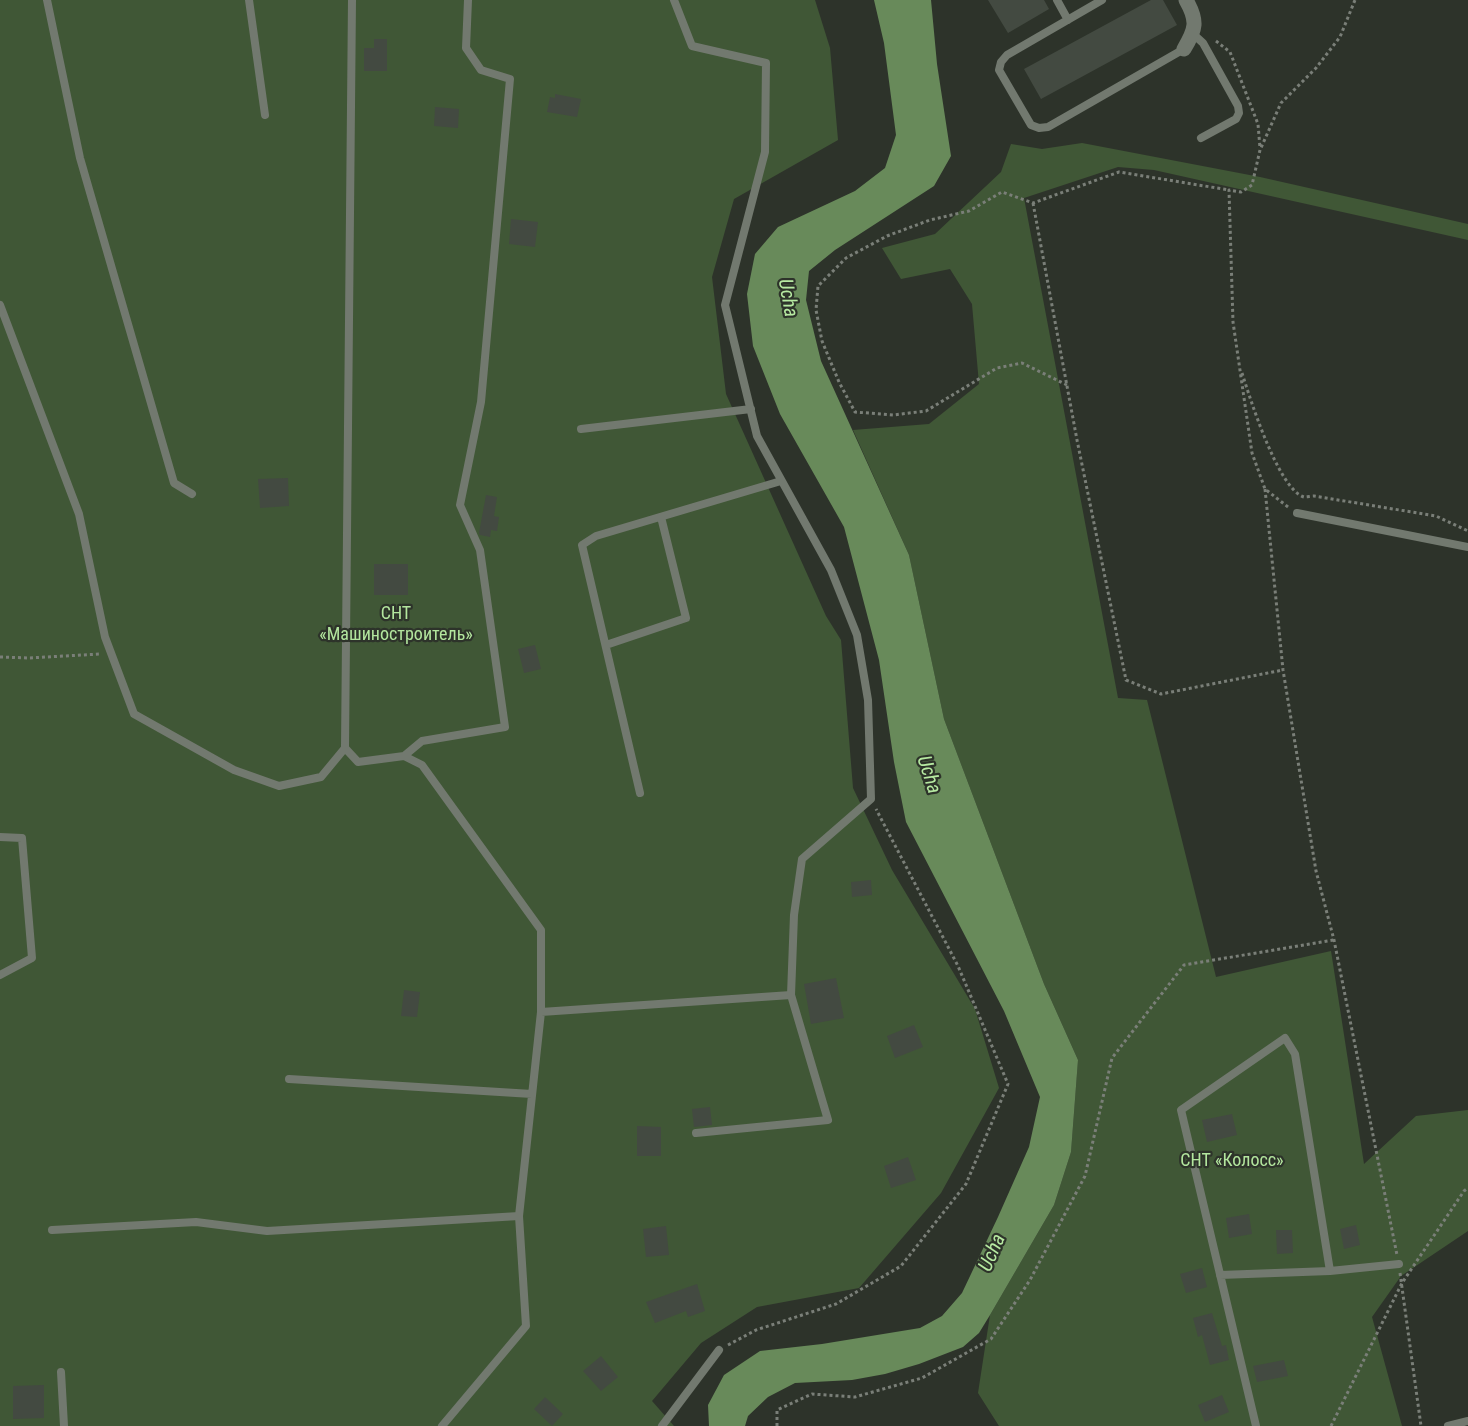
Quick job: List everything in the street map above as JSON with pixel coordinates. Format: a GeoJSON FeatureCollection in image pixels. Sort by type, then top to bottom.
{"type":"FeatureCollection","features":[{"type":"Feature","properties":{"kind":"street"},"geometry":{"type":"LineString","coordinates":[[1184,49],[1192,33],[1195,19],[1186,0]]}},
{"type":"Feature","properties":{"kind":"lane"},"geometry":{"type":"LineString","coordinates":[[47,0],[80,158],[174,483],[192,494]]}},
{"type":"Feature","properties":{"kind":"lane"},"geometry":{"type":"LineString","coordinates":[[249,0],[265,115]]}},
{"type":"Feature","properties":{"kind":"lane"},"geometry":{"type":"LineString","coordinates":[[0,305],[79,514],[105,637],[134,714],[234,770],[279,786],[321,777],[345,748],[352,0]]}},
{"type":"Feature","properties":{"kind":"lane"},"geometry":{"type":"LineString","coordinates":[[345,748],[358,762],[404,756],[422,741],[506,727],[480,550],[460,505],[481,402],[510,78],[482,70],[466,48],[468,0]]}},
{"type":"Feature","properties":{"kind":"lane"},"geometry":{"type":"LineString","coordinates":[[674,0],[692,46],[766,63],[765,152],[725,305],[757,436],[831,570],[857,636],[868,700],[871,799],[802,860],[794,915],[791,995],[828,1120],[696,1133]]}},
{"type":"Feature","properties":{"kind":"lane"},"geometry":{"type":"LineString","coordinates":[[1057,0],[1068,20]]}},
{"type":"Feature","properties":{"kind":"lane"},"geometry":{"type":"LineString","coordinates":[[1102,0],[1007,55],[1001,62],[999,70],[1031,125],[1039,128],[1048,127],[1184,49]]}},
{"type":"Feature","properties":{"kind":"lane"},"geometry":{"type":"LineString","coordinates":[[1192,33],[1203,43],[1238,106],[1239,113],[1236,118],[1201,138]]}},
{"type":"Feature","properties":{"kind":"lane"},"geometry":{"type":"LineString","coordinates":[[581,429],[750,410]]}},
{"type":"Feature","properties":{"kind":"lane"},"geometry":{"type":"LineString","coordinates":[[640,793],[582,545],[596,536],[782,481]]}},
{"type":"Feature","properties":{"kind":"lane"},"geometry":{"type":"LineString","coordinates":[[1297,513],[1468,547]]}},
{"type":"Feature","properties":{"kind":"lane"},"geometry":{"type":"LineString","coordinates":[[606,645],[686,618],[660,517]]}},
{"type":"Feature","properties":{"kind":"lane"},"geometry":{"type":"LineString","coordinates":[[404,756],[422,765],[541,930],[541,1012],[519,1216],[526,1326],[442,1426]]}},
{"type":"Feature","properties":{"kind":"lane"},"geometry":{"type":"LineString","coordinates":[[0,837],[22,838],[32,958],[0,975]]}},
{"type":"Feature","properties":{"kind":"lane"},"geometry":{"type":"LineString","coordinates":[[541,1012],[791,995]]}},
{"type":"Feature","properties":{"kind":"lane"},"geometry":{"type":"LineString","coordinates":[[1256,1426],[1181,1110],[1284,1038],[1295,1054],[1330,1271]]}},
{"type":"Feature","properties":{"kind":"lane"},"geometry":{"type":"LineString","coordinates":[[289,1079],[532,1094]]}},
{"type":"Feature","properties":{"kind":"lane"},"geometry":{"type":"LineString","coordinates":[[52,1230],[195,1222],[267,1230],[519,1216]]}},
{"type":"Feature","properties":{"kind":"lane"},"geometry":{"type":"LineString","coordinates":[[1220,1275],[1330,1271],[1399,1264]]}},
{"type":"Feature","properties":{"kind":"lane"},"geometry":{"type":"LineString","coordinates":[[662,1426],[719,1350]]}},
{"type":"Feature","properties":{"kind":"lane"},"geometry":{"type":"LineString","coordinates":[[61,1372],[64,1426]]}},
{"type":"Feature","properties":{"kind":"lane"},"geometry":{"type":"LineString","coordinates":[[1448,1426],[1468,1422]]}},
{"type":"Feature","properties":{"kind":"path"},"geometry":{"type":"LineString","coordinates":[[1067,385],[1022,363],[997,368],[926,411],[893,415],[855,412],[839,382],[822,341],[816,310],[818,286],[846,258],[887,236],[930,220],[969,211],[1002,192],[1033,203],[1119,172],[1241,192],[1252,185],[1260,150],[1281,104],[1316,68],[1340,37],[1355,0]]}},
{"type":"Feature","properties":{"kind":"path"},"geometry":{"type":"LineString","coordinates":[[1229,190],[1233,322],[1252,453],[1265,489],[1283,670],[1316,871],[1334,940],[1399,1264],[1422,1426]]}},
{"type":"Feature","properties":{"kind":"path"},"geometry":{"type":"LineString","coordinates":[[1033,203],[1126,680],[1161,694],[1283,670]]}},
{"type":"Feature","properties":{"kind":"path"},"geometry":{"type":"LineString","coordinates":[[1239,364],[1256,417],[1269,447],[1281,473],[1294,489],[1304,496],[1436,516],[1468,531]]}},
{"type":"Feature","properties":{"kind":"path"},"geometry":{"type":"LineString","coordinates":[[1265,489],[1297,513]]}},
{"type":"Feature","properties":{"kind":"path"},"geometry":{"type":"LineString","coordinates":[[0,657],[29,658],[111,653]]}},
{"type":"Feature","properties":{"kind":"path"},"geometry":{"type":"LineString","coordinates":[[719,1350],[756,1330],[836,1304],[901,1266],[966,1184],[1008,1084],[958,966],[871,799]]}},
{"type":"Feature","properties":{"kind":"path"},"geometry":{"type":"LineString","coordinates":[[777,1426],[777,1410],[812,1394],[855,1397],[922,1378],[991,1339],[1030,1280],[1085,1176],[1112,1058],[1184,965],[1334,940]]}},
{"type":"Feature","properties":{"kind":"path"},"geometry":{"type":"LineString","coordinates":[[1331,1426],[1402,1282],[1468,1188]]}},
{"type":"Feature","properties":{"kind":"green space","name":"СНТ «Машиностроитель»"},"geometry":{"type":"Polygon","coordinates":[[[0,0],[815,0],[830,48],[838,140],[734,199],[712,277],[726,394],[826,616],[841,640],[853,788],[892,870],[975,1009],[999,1088],[941,1193],[859,1288],[757,1307],[701,1343],[652,1401],[674,1426],[0,1426],[0,0]]]}},
{"type":"Feature","properties":{"kind":"green space","name":"СНТ «Колосс»"},"geometry":{"type":"Polygon","coordinates":[[[1082,143],[1260,177],[1468,224],[1468,240],[1154,170],[1118,167],[1024,198],[1118,698],[1147,700],[1216,977],[1331,951],[1364,1164],[1416,1116],[1468,1110],[1468,1231],[1401,1276],[1372,1317],[1402,1426],[999,1426],[978,1393],[990,1315],[1054,1205],[1071,1152],[1078,1060],[1044,984],[944,719],[909,555],[853,430],[929,424],[979,384],[972,304],[950,269],[901,279],[882,248],[935,234],[1001,172],[1011,144],[1042,149],[1082,143]]]}},
{"type":"Feature","properties":{"kind":"water","name":"Ucha"},"geometry":{"type":"Polygon","coordinates":[[[874,0],[931,0],[937,64],[951,156],[934,186],[835,250],[809,271],[806,300],[821,361],[909,555],[944,719],[1044,984],[1078,1060],[1071,1152],[1054,1205],[979,1333],[963,1347],[885,1374],[852,1380],[795,1383],[768,1397],[748,1416],[745,1426],[709,1426],[708,1405],[724,1375],[760,1351],[822,1344],[920,1328],[942,1316],[962,1293],[998,1217],[1029,1147],[1040,1097],[1004,1011],[906,822],[894,762],[879,660],[844,527],[780,414],[753,346],[747,294],[755,254],[778,227],[855,191],[885,168],[896,135],[884,43],[874,0]]]}},
{"type":"Feature","properties":{"kind":"building"},"geometry":{"type":"Polygon","coordinates":[[[988,0],[1044,0],[1049,9],[1008,33],[988,0]]]}},
{"type":"Feature","properties":{"kind":"building"},"geometry":{"type":"Polygon","coordinates":[[[1151,0],[1163,0],[1177,25],[1041,99],[1024,69],[1151,0]]]}},
{"type":"Feature","properties":{"kind":"building"},"geometry":{"type":"Polygon","coordinates":[[[374,39],[387,39],[387,71],[364,71],[364,48],[374,48],[374,39]]]}},
{"type":"Feature","properties":{"kind":"building"},"geometry":{"type":"Polygon","coordinates":[[[555,94],[581,99],[577,117],[547,112],[550,97],[555,98],[555,94]]]}},
{"type":"Feature","properties":{"kind":"building"},"geometry":{"type":"Polygon","coordinates":[[[435,107],[459,109],[458,128],[434,126],[435,107]]]}},
{"type":"Feature","properties":{"kind":"building"},"geometry":{"type":"Polygon","coordinates":[[[511,219],[538,222],[535,247],[509,244],[511,219]]]}},
{"type":"Feature","properties":{"kind":"building"},"geometry":{"type":"Polygon","coordinates":[[[288,478],[289,506],[260,508],[258,479],[288,478]]]}},
{"type":"Feature","properties":{"kind":"building"},"geometry":{"type":"Polygon","coordinates":[[[486,495],[497,497],[494,516],[499,517],[497,531],[491,530],[490,537],[479,533],[486,495]]]}},
{"type":"Feature","properties":{"kind":"building"},"geometry":{"type":"Polygon","coordinates":[[[374,564],[408,564],[408,595],[374,595],[374,564]]]}},
{"type":"Feature","properties":{"kind":"building"},"geometry":{"type":"Polygon","coordinates":[[[535,645],[541,669],[524,673],[518,649],[535,645]]]}},
{"type":"Feature","properties":{"kind":"building"},"geometry":{"type":"Polygon","coordinates":[[[871,880],[872,895],[852,897],[851,882],[871,880]]]}},
{"type":"Feature","properties":{"kind":"building"},"geometry":{"type":"Polygon","coordinates":[[[836,978],[844,1018],[811,1024],[804,984],[836,978]]]}},
{"type":"Feature","properties":{"kind":"building"},"geometry":{"type":"Polygon","coordinates":[[[404,990],[420,992],[417,1017],[401,1016],[404,990]]]}},
{"type":"Feature","properties":{"kind":"building"},"geometry":{"type":"Polygon","coordinates":[[[914,1025],[923,1047],[895,1058],[887,1036],[914,1025]]]}},
{"type":"Feature","properties":{"kind":"building"},"geometry":{"type":"Polygon","coordinates":[[[710,1107],[712,1125],[694,1127],[692,1109],[710,1107]]]}},
{"type":"Feature","properties":{"kind":"building"},"geometry":{"type":"Polygon","coordinates":[[[1232,1114],[1237,1135],[1207,1142],[1202,1120],[1232,1114]]]}},
{"type":"Feature","properties":{"kind":"building"},"geometry":{"type":"Polygon","coordinates":[[[637,1126],[661,1127],[661,1156],[637,1156],[637,1126]]]}},
{"type":"Feature","properties":{"kind":"building"},"geometry":{"type":"Polygon","coordinates":[[[908,1157],[916,1180],[891,1188],[884,1166],[908,1157]]]}},
{"type":"Feature","properties":{"kind":"building"},"geometry":{"type":"Polygon","coordinates":[[[1249,1214],[1252,1234],[1229,1238],[1226,1218],[1249,1214]]]}},
{"type":"Feature","properties":{"kind":"building"},"geometry":{"type":"Polygon","coordinates":[[[1356,1225],[1360,1245],[1344,1249],[1340,1229],[1356,1225]]]}},
{"type":"Feature","properties":{"kind":"building"},"geometry":{"type":"Polygon","coordinates":[[[666,1226],[669,1255],[646,1257],[643,1229],[666,1226]]]}},
{"type":"Feature","properties":{"kind":"building"},"geometry":{"type":"Polygon","coordinates":[[[1276,1230],[1292,1230],[1293,1253],[1277,1254],[1276,1230]]]}},
{"type":"Feature","properties":{"kind":"building"},"geometry":{"type":"Polygon","coordinates":[[[1202,1268],[1207,1287],[1186,1293],[1180,1274],[1202,1268]]]}},
{"type":"Feature","properties":{"kind":"building"},"geometry":{"type":"Polygon","coordinates":[[[697,1284],[705,1311],[688,1317],[686,1311],[655,1323],[646,1302],[697,1284]]]}},
{"type":"Feature","properties":{"kind":"building"},"geometry":{"type":"Polygon","coordinates":[[[1212,1313],[1222,1346],[1226,1345],[1229,1360],[1210,1365],[1202,1335],[1198,1337],[1193,1318],[1212,1313]]]}},
{"type":"Feature","properties":{"kind":"building"},"geometry":{"type":"Polygon","coordinates":[[[601,1356],[618,1377],[601,1391],[583,1371],[601,1356]]]}},
{"type":"Feature","properties":{"kind":"building"},"geometry":{"type":"Polygon","coordinates":[[[1284,1360],[1288,1376],[1257,1382],[1253,1366],[1284,1360]]]}},
{"type":"Feature","properties":{"kind":"building"},"geometry":{"type":"Polygon","coordinates":[[[44,1385],[44,1418],[13,1419],[13,1386],[44,1385]]]}},
{"type":"Feature","properties":{"kind":"building"},"geometry":{"type":"Polygon","coordinates":[[[1222,1395],[1229,1412],[1205,1422],[1198,1405],[1222,1395]]]}},
{"type":"Feature","properties":{"kind":"building"},"geometry":{"type":"Polygon","coordinates":[[[545,1397],[563,1414],[552,1426],[534,1409],[545,1397]]]}}]}
